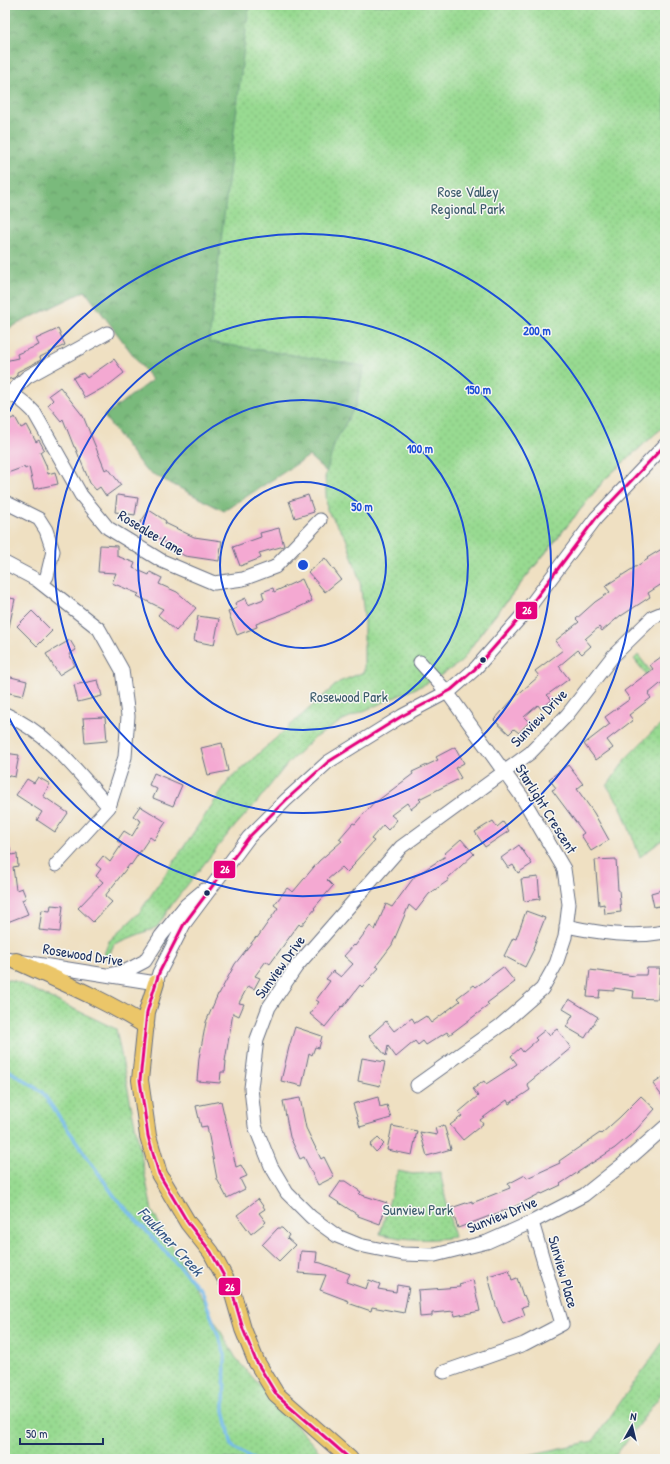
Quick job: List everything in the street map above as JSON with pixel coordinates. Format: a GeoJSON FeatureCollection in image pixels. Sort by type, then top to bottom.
{"type":"FeatureCollection","features":[{"type":"Feature","properties":{"kind":"main road"},"geometry":{"type":"LineString","coordinates":[[10,960],[86,992],[146,1026]]}},
{"type":"Feature","properties":{"kind":"main road"},"geometry":{"type":"LineString","coordinates":[[156,983],[147,1012],[140,1080],[148,1136],[159,1174],[188,1223],[211,1252],[232,1290],[243,1330],[256,1361],[276,1394],[350,1459]]}},
{"type":"Feature","properties":{"kind":"street","name":"Rosealee Lane"},"geometry":{"type":"LineString","coordinates":[[108,333],[27,377],[7,393],[23,402],[34,412],[81,495],[108,528],[162,561],[214,583],[243,579],[275,566],[320,520]]}},
{"type":"Feature","properties":{"kind":"street"},"geometry":{"type":"LineString","coordinates":[[156,983],[159,973],[184,924],[249,837],[286,800],[328,762],[402,716],[447,692],[475,669],[527,610],[596,518],[665,446]]}},
{"type":"Feature","properties":{"kind":"street"},"geometry":{"type":"LineString","coordinates":[[5,502],[39,519],[46,530],[53,551],[47,576],[42,584]]}},
{"type":"Feature","properties":{"kind":"street"},"geometry":{"type":"LineString","coordinates":[[5,562],[42,584],[99,629],[122,670],[128,716],[125,757],[109,807],[56,865]]}},
{"type":"Feature","properties":{"kind":"street","name":"Sunview Drive"},"geometry":{"type":"LineString","coordinates":[[665,612],[653,617],[613,656],[567,715],[530,754],[401,847],[296,967],[269,1007],[257,1039],[251,1088],[255,1126],[271,1166],[287,1193],[312,1217],[337,1236],[359,1246],[403,1254],[435,1255],[487,1242],[532,1222],[584,1195],[623,1164],[665,1127]]}},
{"type":"Feature","properties":{"kind":"street","name":"Starlight Crescent"},"geometry":{"type":"LineString","coordinates":[[418,1086],[501,1025],[542,989],[556,964],[565,937],[569,904],[564,868],[522,797],[447,692],[420,662]]}},
{"type":"Feature","properties":{"kind":"street"},"geometry":{"type":"LineString","coordinates":[[5,714],[20,720],[52,744],[109,807]]}},
{"type":"Feature","properties":{"kind":"street"},"geometry":{"type":"LineString","coordinates":[[106,975],[124,972],[145,961],[161,936],[186,904],[220,876]]}},
{"type":"Feature","properties":{"kind":"street"},"geometry":{"type":"LineString","coordinates":[[566,926],[596,932],[623,935],[651,935],[665,932]]}},
{"type":"Feature","properties":{"kind":"street","name":"Rosewood Drive"},"geometry":{"type":"LineString","coordinates":[[10,960],[156,983]]}},
{"type":"Feature","properties":{"kind":"street","name":"Sunview Place"},"geometry":{"type":"LineString","coordinates":[[444,1372],[524,1344],[562,1324],[532,1222]]}},
{"type":"Feature","properties":{"kind":"green space","name":"Rose Valley Regional Park"},"geometry":{"type":"Polygon","coordinates":[[[5,5],[665,5],[665,425],[605,479],[464,654],[428,564],[309,456],[224,511],[145,470],[104,416],[152,380],[85,291],[5,330],[5,5]]]}},
{"type":"Feature","properties":{"kind":"green space","name":"Rose Valley Regional Park"},"geometry":{"type":"Polygon","coordinates":[[[249,5],[665,5],[665,425],[605,479],[483,630],[461,662],[432,681],[343,720],[313,739],[288,763],[256,803],[228,834],[173,903],[157,927],[114,944],[108,958],[103,957],[109,941],[139,913],[229,780],[339,682],[364,672],[364,615],[360,582],[346,538],[327,510],[325,477],[335,442],[356,405],[364,366],[209,342],[249,5]]]}},
{"type":"Feature","properties":{"kind":"green space"},"geometry":{"type":"Polygon","coordinates":[[[638,655],[665,690],[665,698],[634,659],[638,655]]]}},
{"type":"Feature","properties":{"kind":"green space"},"geometry":{"type":"Polygon","coordinates":[[[665,722],[665,838],[640,857],[620,805],[607,786],[629,755],[651,733],[665,722]]]}},
{"type":"Feature","properties":{"kind":"green space"},"geometry":{"type":"Polygon","coordinates":[[[5,979],[15,981],[116,1029],[152,1211],[237,1360],[326,1459],[5,1459],[5,979]]]}},
{"type":"Feature","properties":{"kind":"green space","name":"Sunview Park"},"geometry":{"type":"Polygon","coordinates":[[[398,1171],[413,1174],[440,1172],[454,1237],[417,1239],[399,1238],[380,1234],[398,1171]]]}},
{"type":"Feature","properties":{"kind":"green space"},"geometry":{"type":"Polygon","coordinates":[[[665,1339],[665,1389],[613,1459],[510,1459],[593,1441],[665,1339]]]}},
{"type":"Feature","properties":{"kind":"building"},"geometry":{"type":"Polygon","coordinates":[[[58,329],[65,345],[40,357],[41,360],[17,372],[17,375],[14,378],[5,380],[5,361],[18,358],[17,354],[39,345],[36,339],[58,329]]]}},
{"type":"Feature","properties":{"kind":"building"},"geometry":{"type":"Polygon","coordinates":[[[114,359],[124,373],[110,384],[85,398],[73,378],[83,373],[87,378],[114,359]]]}},
{"type":"Feature","properties":{"kind":"building"},"geometry":{"type":"Polygon","coordinates":[[[60,387],[83,416],[105,470],[108,468],[121,485],[106,496],[100,487],[96,490],[90,483],[63,419],[61,421],[48,405],[53,400],[49,395],[60,387]]]}},
{"type":"Feature","properties":{"kind":"building"},"geometry":{"type":"Polygon","coordinates":[[[15,417],[21,428],[27,425],[36,442],[39,440],[44,449],[40,452],[48,474],[55,472],[58,484],[34,489],[29,467],[25,469],[24,467],[5,474],[5,422],[15,417]]]}},
{"type":"Feature","properties":{"kind":"building"},"geometry":{"type":"Polygon","coordinates":[[[117,495],[138,498],[135,515],[115,512],[117,495]]]}},
{"type":"Feature","properties":{"kind":"building"},"geometry":{"type":"Polygon","coordinates":[[[308,495],[314,512],[295,518],[289,501],[308,495]]]}},
{"type":"Feature","properties":{"kind":"building"},"geometry":{"type":"Polygon","coordinates":[[[149,510],[166,521],[165,523],[194,537],[222,541],[219,561],[185,556],[166,546],[167,544],[147,531],[144,534],[136,529],[149,510]]]}},
{"type":"Feature","properties":{"kind":"building"},"geometry":{"type":"Polygon","coordinates":[[[279,528],[284,546],[259,553],[261,558],[240,566],[233,547],[261,537],[260,533],[279,528]]]}},
{"type":"Feature","properties":{"kind":"building"},"geometry":{"type":"Polygon","coordinates":[[[100,545],[117,546],[117,556],[135,563],[133,568],[149,575],[150,572],[162,578],[159,584],[177,592],[196,608],[176,631],[158,615],[163,609],[137,596],[139,594],[112,583],[116,573],[98,572],[100,545]]]}},
{"type":"Feature","properties":{"kind":"building"},"geometry":{"type":"Polygon","coordinates":[[[665,547],[665,582],[648,593],[650,597],[621,615],[602,631],[599,627],[585,639],[591,646],[582,654],[578,650],[559,666],[569,679],[547,695],[552,700],[541,709],[538,705],[524,717],[529,722],[519,733],[514,729],[509,734],[494,720],[515,697],[539,676],[535,671],[563,650],[555,641],[579,622],[576,619],[595,602],[610,592],[605,586],[665,547]]]}},
{"type":"Feature","properties":{"kind":"building"},"geometry":{"type":"Polygon","coordinates":[[[325,558],[341,579],[325,592],[308,572],[325,558]]]}},
{"type":"Feature","properties":{"kind":"building"},"geometry":{"type":"Polygon","coordinates":[[[302,579],[312,601],[256,624],[257,627],[237,635],[228,612],[237,608],[235,603],[246,598],[248,605],[264,599],[262,592],[273,588],[274,592],[302,579]]]}},
{"type":"Feature","properties":{"kind":"building"},"geometry":{"type":"Polygon","coordinates":[[[5,597],[15,599],[9,627],[5,626],[5,597]]]}},
{"type":"Feature","properties":{"kind":"building"},"geometry":{"type":"Polygon","coordinates":[[[32,611],[52,631],[37,646],[17,626],[32,611]]]}},
{"type":"Feature","properties":{"kind":"building"},"geometry":{"type":"Polygon","coordinates":[[[198,616],[219,619],[214,645],[194,641],[198,616]]]}},
{"type":"Feature","properties":{"kind":"building"},"geometry":{"type":"Polygon","coordinates":[[[70,640],[76,650],[69,654],[75,665],[59,675],[46,654],[70,640]]]}},
{"type":"Feature","properties":{"kind":"building"},"geometry":{"type":"Polygon","coordinates":[[[665,654],[665,680],[648,694],[651,698],[629,715],[633,720],[607,740],[613,748],[596,760],[584,744],[610,724],[605,717],[630,699],[624,691],[653,669],[650,665],[665,654]]]}},
{"type":"Feature","properties":{"kind":"building"},"geometry":{"type":"Polygon","coordinates":[[[7,676],[27,681],[23,696],[5,692],[7,676]]]}},
{"type":"Feature","properties":{"kind":"building"},"geometry":{"type":"Polygon","coordinates":[[[98,680],[102,696],[78,702],[74,685],[98,680]]]}},
{"type":"Feature","properties":{"kind":"building"},"geometry":{"type":"Polygon","coordinates":[[[105,717],[107,741],[85,743],[83,718],[105,717]]]}},
{"type":"Feature","properties":{"kind":"building"},"geometry":{"type":"Polygon","coordinates":[[[222,743],[228,771],[208,775],[201,748],[222,743]]]}},
{"type":"Feature","properties":{"kind":"building"},"geometry":{"type":"Polygon","coordinates":[[[455,747],[464,763],[455,768],[461,778],[419,799],[421,801],[411,809],[407,803],[391,815],[397,820],[388,830],[383,825],[371,839],[374,841],[354,863],[355,864],[347,872],[342,867],[327,880],[333,886],[301,926],[299,924],[270,964],[266,961],[255,976],[260,978],[254,989],[248,986],[239,1003],[244,1004],[239,1016],[233,1013],[225,1061],[225,1072],[221,1072],[220,1083],[197,1081],[199,1058],[206,1022],[218,994],[235,964],[256,937],[257,938],[278,908],[274,905],[287,888],[293,892],[319,861],[342,841],[339,839],[353,823],[355,824],[375,801],[376,802],[413,774],[412,772],[438,760],[436,757],[455,747]]]}},
{"type":"Feature","properties":{"kind":"building"},"geometry":{"type":"Polygon","coordinates":[[[5,753],[19,755],[15,777],[5,775],[5,753]]]}},
{"type":"Feature","properties":{"kind":"building"},"geometry":{"type":"Polygon","coordinates":[[[568,765],[583,784],[577,789],[594,813],[609,840],[591,851],[581,835],[584,833],[552,790],[556,788],[549,779],[568,765]]]}},
{"type":"Feature","properties":{"kind":"building"},"geometry":{"type":"Polygon","coordinates":[[[154,773],[182,785],[173,806],[153,798],[157,789],[149,785],[154,773]]]}},
{"type":"Feature","properties":{"kind":"building"},"geometry":{"type":"Polygon","coordinates":[[[38,777],[50,784],[43,796],[68,813],[55,832],[37,820],[42,812],[16,795],[27,779],[34,783],[38,777]]]}},
{"type":"Feature","properties":{"kind":"building"},"geometry":{"type":"Polygon","coordinates":[[[140,806],[166,822],[154,840],[150,837],[131,865],[130,864],[105,896],[112,902],[93,922],[78,908],[103,882],[96,876],[101,869],[96,865],[103,856],[110,862],[122,844],[117,841],[124,831],[132,836],[141,821],[133,816],[140,806]]]}},
{"type":"Feature","properties":{"kind":"building"},"geometry":{"type":"Polygon","coordinates":[[[493,821],[497,827],[503,822],[509,831],[485,847],[475,832],[493,821]]]}},
{"type":"Feature","properties":{"kind":"building"},"geometry":{"type":"Polygon","coordinates":[[[461,839],[474,854],[448,878],[449,880],[429,894],[416,911],[409,905],[392,945],[376,966],[379,968],[362,987],[360,985],[325,1027],[310,1014],[319,1002],[316,1000],[330,981],[326,979],[333,971],[341,977],[353,964],[344,956],[354,945],[355,946],[370,926],[375,930],[386,904],[392,907],[415,876],[446,856],[444,854],[461,839]]]}},
{"type":"Feature","properties":{"kind":"building"},"geometry":{"type":"Polygon","coordinates":[[[519,845],[532,864],[518,873],[513,865],[508,868],[501,858],[519,845]]]}},
{"type":"Feature","properties":{"kind":"building"},"geometry":{"type":"Polygon","coordinates":[[[10,847],[11,855],[17,854],[18,866],[13,867],[16,890],[22,888],[26,898],[22,900],[28,914],[5,923],[5,848],[10,847]]]}},
{"type":"Feature","properties":{"kind":"building"},"geometry":{"type":"Polygon","coordinates":[[[616,859],[621,912],[605,914],[604,904],[599,905],[595,860],[616,859]]]}},
{"type":"Feature","properties":{"kind":"building"},"geometry":{"type":"Polygon","coordinates":[[[538,877],[540,899],[524,901],[521,879],[538,877]]]}},
{"type":"Feature","properties":{"kind":"building"},"geometry":{"type":"Polygon","coordinates":[[[665,889],[665,905],[654,907],[651,893],[665,889]]]}},
{"type":"Feature","properties":{"kind":"building"},"geometry":{"type":"Polygon","coordinates":[[[51,905],[63,906],[60,932],[39,930],[42,910],[50,911],[51,905]]]}},
{"type":"Feature","properties":{"kind":"building"},"geometry":{"type":"Polygon","coordinates":[[[526,911],[545,918],[533,948],[534,949],[525,967],[504,956],[513,938],[516,939],[526,911]]]}},
{"type":"Feature","properties":{"kind":"building"},"geometry":{"type":"Polygon","coordinates":[[[503,967],[515,982],[487,1003],[489,1005],[449,1035],[447,1032],[426,1045],[423,1041],[418,1045],[415,1041],[396,1057],[388,1046],[386,1056],[369,1036],[386,1021],[394,1031],[412,1018],[415,1023],[426,1016],[431,1023],[460,1001],[457,998],[474,985],[476,987],[503,967]]]}},
{"type":"Feature","properties":{"kind":"building"},"geometry":{"type":"Polygon","coordinates":[[[647,968],[660,968],[658,999],[633,998],[634,991],[614,988],[614,991],[600,990],[599,998],[587,997],[590,970],[635,976],[646,975],[647,968]]]}},
{"type":"Feature","properties":{"kind":"building"},"geometry":{"type":"Polygon","coordinates":[[[569,999],[598,1017],[585,1038],[566,1027],[573,1015],[563,1009],[569,999]]]}},
{"type":"Feature","properties":{"kind":"building"},"geometry":{"type":"Polygon","coordinates":[[[295,1027],[322,1036],[319,1048],[315,1047],[312,1055],[309,1053],[302,1086],[281,1081],[295,1027]]]}},
{"type":"Feature","properties":{"kind":"building"},"geometry":{"type":"Polygon","coordinates":[[[557,1029],[571,1048],[527,1084],[530,1090],[509,1104],[507,1100],[480,1120],[483,1124],[463,1140],[450,1125],[462,1116],[459,1112],[478,1096],[473,1089],[484,1081],[486,1084],[517,1064],[511,1056],[520,1048],[523,1052],[537,1040],[535,1038],[545,1030],[549,1035],[557,1029]]]}},
{"type":"Feature","properties":{"kind":"building"},"geometry":{"type":"Polygon","coordinates":[[[362,1058],[385,1062],[380,1086],[358,1081],[362,1058]]]}},
{"type":"Feature","properties":{"kind":"building"},"geometry":{"type":"Polygon","coordinates":[[[665,1076],[665,1100],[653,1084],[665,1076]]]}},
{"type":"Feature","properties":{"kind":"building"},"geometry":{"type":"Polygon","coordinates":[[[641,1096],[655,1109],[636,1130],[615,1148],[560,1184],[561,1185],[542,1194],[541,1193],[516,1206],[458,1228],[451,1208],[472,1201],[472,1203],[510,1188],[508,1184],[525,1175],[527,1178],[560,1163],[559,1161],[600,1133],[601,1134],[641,1096]]]}},
{"type":"Feature","properties":{"kind":"building"},"geometry":{"type":"Polygon","coordinates":[[[378,1097],[380,1107],[387,1105],[391,1118],[360,1127],[353,1104],[378,1097]]]}},
{"type":"Feature","properties":{"kind":"building"},"geometry":{"type":"Polygon","coordinates":[[[300,1098],[306,1128],[321,1159],[324,1157],[334,1177],[318,1185],[304,1157],[300,1159],[290,1137],[283,1101],[300,1098]]]}},
{"type":"Feature","properties":{"kind":"building"},"geometry":{"type":"Polygon","coordinates":[[[221,1101],[236,1167],[241,1165],[247,1176],[240,1179],[245,1189],[227,1198],[217,1179],[207,1126],[201,1127],[196,1106],[221,1101]]]}},
{"type":"Feature","properties":{"kind":"building"},"geometry":{"type":"Polygon","coordinates":[[[444,1125],[451,1149],[427,1156],[420,1132],[437,1135],[435,1128],[444,1125]]]}},
{"type":"Feature","properties":{"kind":"building"},"geometry":{"type":"Polygon","coordinates":[[[392,1126],[417,1131],[412,1155],[387,1150],[392,1126]]]}},
{"type":"Feature","properties":{"kind":"building"},"geometry":{"type":"Polygon","coordinates":[[[378,1138],[384,1144],[376,1152],[370,1145],[378,1138]]]}},
{"type":"Feature","properties":{"kind":"building"},"geometry":{"type":"Polygon","coordinates":[[[341,1181],[345,1181],[361,1192],[359,1194],[387,1203],[380,1224],[358,1216],[330,1197],[341,1181]]]}},
{"type":"Feature","properties":{"kind":"building"},"geometry":{"type":"Polygon","coordinates":[[[258,1199],[265,1209],[259,1213],[266,1222],[251,1234],[237,1215],[258,1199]]]}},
{"type":"Feature","properties":{"kind":"building"},"geometry":{"type":"Polygon","coordinates":[[[278,1228],[282,1228],[289,1235],[287,1238],[295,1245],[279,1261],[262,1245],[278,1228]]]}},
{"type":"Feature","properties":{"kind":"building"},"geometry":{"type":"Polygon","coordinates":[[[301,1251],[317,1252],[316,1262],[350,1274],[346,1282],[366,1289],[369,1280],[380,1284],[378,1289],[396,1292],[397,1285],[409,1287],[404,1313],[372,1307],[371,1311],[348,1303],[349,1301],[320,1290],[326,1275],[299,1273],[301,1251]]]}},
{"type":"Feature","properties":{"kind":"building"},"geometry":{"type":"Polygon","coordinates":[[[509,1270],[512,1280],[517,1278],[523,1296],[524,1295],[528,1305],[522,1307],[525,1315],[503,1324],[496,1306],[488,1276],[509,1270]]]}},
{"type":"Feature","properties":{"kind":"building"},"geometry":{"type":"Polygon","coordinates":[[[473,1280],[480,1311],[455,1316],[454,1311],[432,1313],[432,1316],[420,1317],[418,1290],[460,1287],[459,1284],[473,1280]]]}},
{"type":"Feature","properties":{"kind":"waterway","name":"Faulkner Creek"},"geometry":{"type":"LineString","coordinates":[[5,1068],[42,1092],[115,1197],[202,1291],[225,1354],[224,1410],[232,1446],[253,1459]]}},
{"type":"Feature","properties":{"kind":"transit line","name":"26"},"geometry":{"type":"LineString","coordinates":[[350,1459],[276,1394],[256,1361],[243,1329],[232,1291],[211,1252],[188,1223],[159,1174],[148,1136],[140,1080],[147,1012],[159,973],[184,924],[249,837],[286,800],[328,762],[402,716],[451,690],[475,669],[527,610],[596,518],[665,445]]}},
{"type":"Feature","properties":{"kind":"park label","name":"Rosewood Park"},"geometry":{"type":"Point","coordinates":[349,697]}}]}
